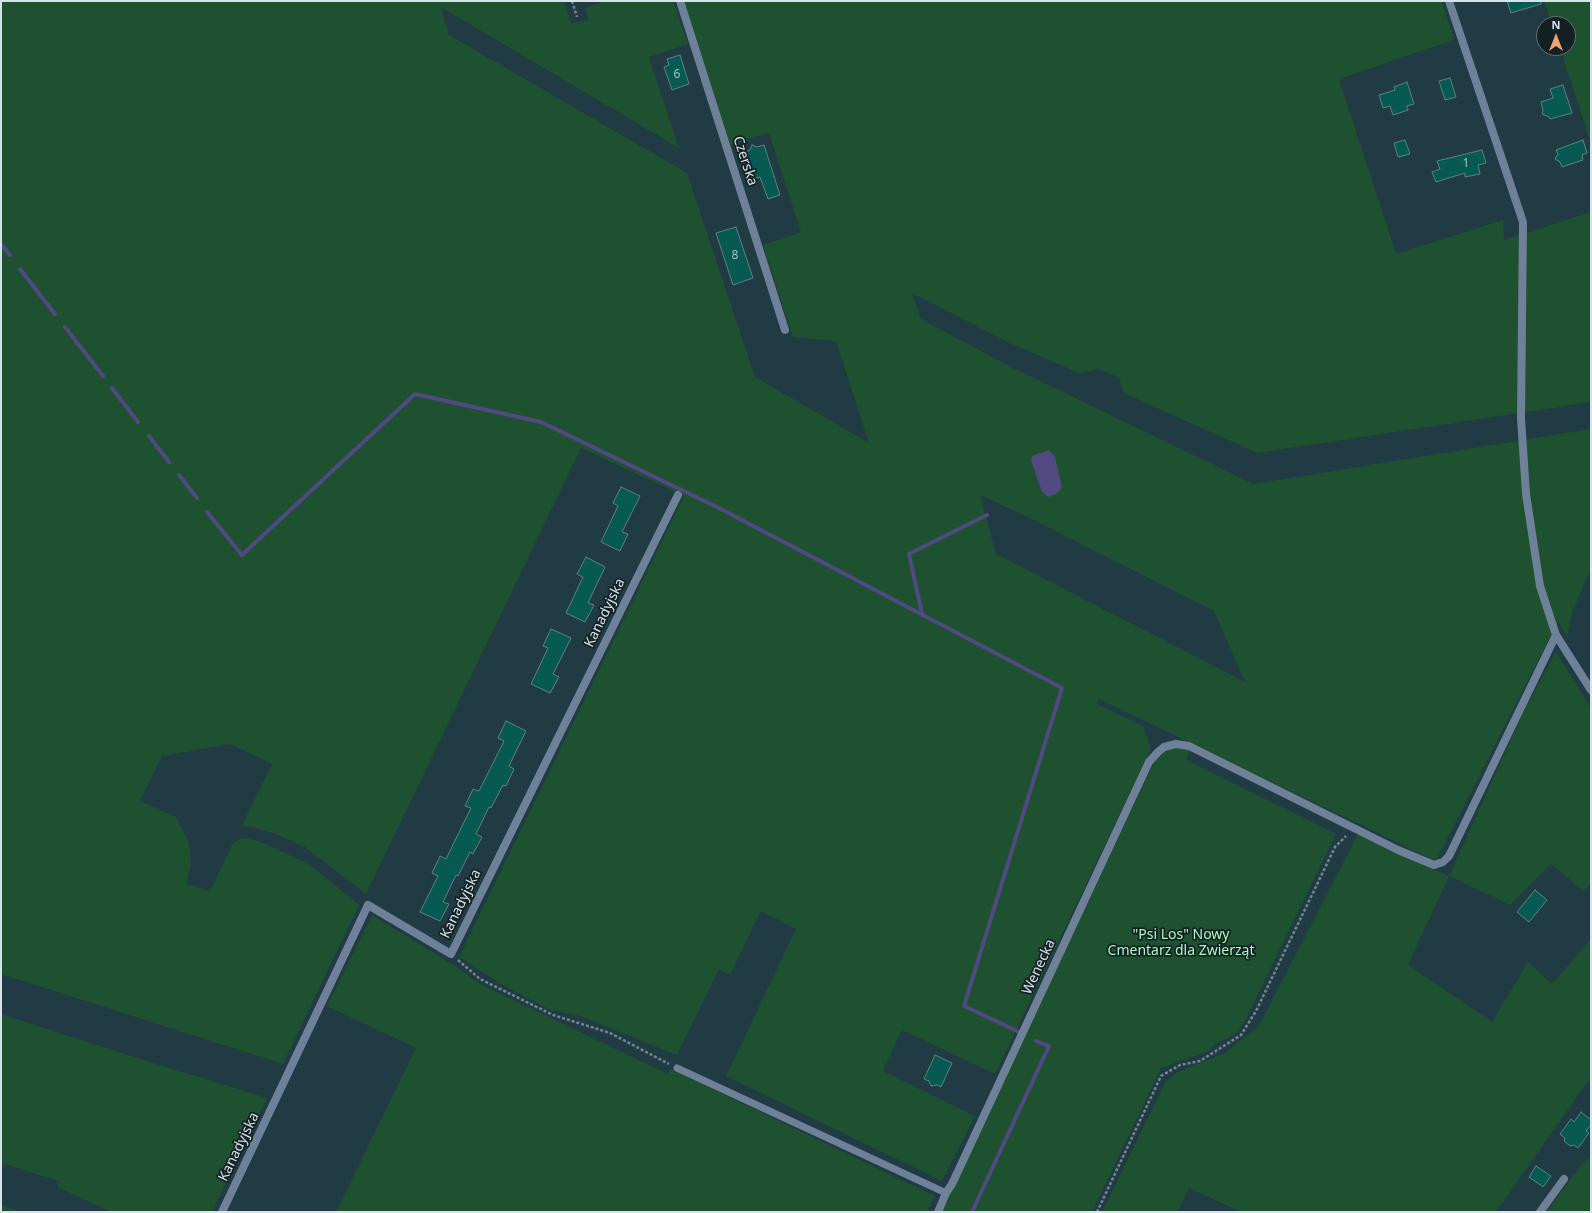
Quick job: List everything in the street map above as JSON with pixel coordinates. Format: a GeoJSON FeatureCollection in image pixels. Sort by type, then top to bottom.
{"type":"FeatureCollection","features":[{"type":"Feature","properties":{"kind":"street","name":"Czerska"},"geometry":{"type":"LineString","coordinates":[[680,1],[784,330]]}},
{"type":"Feature","properties":{"kind":"street"},"geometry":{"type":"LineString","coordinates":[[1450,1],[1523,222],[1521,418],[1526,494],[1540,586],[1556,635],[1591,690]]}},
{"type":"Feature","properties":{"kind":"street","name":"Kanadyjska"},"geometry":{"type":"LineString","coordinates":[[222,1212],[368,905],[451,954],[678,495]]}},
{"type":"Feature","properties":{"kind":"street"},"geometry":{"type":"LineString","coordinates":[[1352,827],[1420,860],[1434,865],[1443,862],[1449,856],[1556,635]]}},
{"type":"Feature","properties":{"kind":"street","name":"Wenecka"},"geometry":{"type":"LineString","coordinates":[[938,1212],[1149,762],[1157,753],[1164,747],[1176,744],[1189,746],[1352,827]]}},
{"type":"Feature","properties":{"kind":"street"},"geometry":{"type":"LineString","coordinates":[[1540,1212],[1564,1179]]}},
{"type":"Feature","properties":{"kind":"lane"},"geometry":{"type":"LineString","coordinates":[[676,1068],[946,1193]]}},
{"type":"Feature","properties":{"kind":"path"},"geometry":{"type":"LineString","coordinates":[[572,1],[577,17]]}},
{"type":"Feature","properties":{"kind":"path"},"geometry":{"type":"LineString","coordinates":[[1097,1212],[1162,1076],[1180,1065],[1200,1061],[1241,1035],[1256,1011],[1335,846],[1344,839],[1352,827]]}},
{"type":"Feature","properties":{"kind":"path"},"geometry":{"type":"LineString","coordinates":[[451,954],[487,982],[553,1015],[610,1033],[676,1068]]}},
{"type":"Feature","properties":{"kind":"green space"},"geometry":{"type":"Polygon","coordinates":[[[1,1],[564,1],[571,23],[589,20],[585,8],[605,1],[673,1],[688,44],[649,57],[679,148],[441,7],[449,35],[687,173],[755,377],[869,443],[836,341],[793,337],[763,245],[801,232],[769,133],[730,145],[684,1],[1442,1],[1454,40],[1339,79],[1396,254],[1503,220],[1504,240],[1591,212],[1591,402],[1257,453],[1124,393],[1119,378],[1100,369],[1079,373],[1010,343],[912,293],[921,319],[1009,366],[1253,484],[1591,429],[1591,567],[1572,613],[1567,637],[1558,621],[1436,861],[1099,699],[1097,704],[1143,726],[1151,749],[995,1074],[902,1030],[883,1071],[975,1116],[942,1181],[726,1076],[796,929],[761,911],[730,975],[719,969],[677,1055],[580,1016],[550,1010],[498,982],[459,957],[684,496],[581,448],[366,894],[305,847],[274,833],[242,825],[272,764],[230,744],[162,756],[140,801],[176,817],[189,843],[191,862],[187,884],[210,891],[233,843],[242,838],[259,841],[309,864],[359,905],[283,1064],[1,974],[1,1]],[[980,495],[996,554],[1245,682],[1214,611],[1026,516],[980,495]]]}},
{"type":"Feature","properties":{"kind":"green space"},"geometry":{"type":"Polygon","coordinates":[[[1544,1],[1591,1],[1591,144],[1563,56],[1576,56],[1576,16],[1549,16],[1544,1]]]}},
{"type":"Feature","properties":{"kind":"green space"},"geometry":{"type":"Polygon","coordinates":[[[1556,652],[1591,708],[1591,883],[1583,891],[1551,864],[1510,905],[1449,876],[1522,715],[1556,652]]]}},
{"type":"Feature","properties":{"kind":"green space","name":"\"Psi Los\" Nowy Cmentarz dla Zwierząt"},"geometry":{"type":"Polygon","coordinates":[[[1175,746],[1191,749],[1186,760],[1336,834],[1245,1021],[1235,1034],[1215,1044],[1209,1051],[1161,1068],[1092,1212],[941,1212],[1156,759],[1167,750],[1175,746]]]}},
{"type":"Feature","properties":{"kind":"green space"},"geometry":{"type":"Polygon","coordinates":[[[1358,834],[1449,876],[1408,965],[1492,1022],[1528,962],[1552,984],[1591,939],[1591,1077],[1496,1212],[1241,1212],[1189,1188],[1177,1212],[1102,1212],[1166,1081],[1178,1072],[1223,1054],[1259,1026],[1358,834]]]}},
{"type":"Feature","properties":{"kind":"green space"},"geometry":{"type":"Polygon","coordinates":[[[372,915],[455,966],[482,985],[668,1074],[671,1069],[935,1196],[927,1212],[336,1212],[416,1048],[327,1006],[372,915]]]}},
{"type":"Feature","properties":{"kind":"green space"},"geometry":{"type":"Polygon","coordinates":[[[1,1014],[267,1098],[212,1212],[112,1212],[57,1187],[59,1181],[1,1163],[1,1014]]]}},
{"type":"Feature","properties":{"kind":"green space"},"geometry":{"type":"Polygon","coordinates":[[[1587,1158],[1591,1162],[1591,1212],[1546,1212],[1587,1158]]]}},
{"type":"Feature","properties":{"kind":"green space"},"geometry":{"type":"Polygon","coordinates":[[[1,1205],[22,1212],[1,1212],[1,1205]]]}},
{"type":"Feature","properties":{"kind":"shaded area"},"geometry":{"type":"Polygon","coordinates":[[[1049,450],[1055,457],[1062,488],[1056,494],[1048,497],[1042,492],[1031,460],[1032,456],[1049,450]]]}},
{"type":"Feature","properties":{"kind":"building"},"geometry":{"type":"Polygon","coordinates":[[[1507,1],[1541,1],[1541,4],[1511,13],[1507,1]]]}},
{"type":"Feature","properties":{"kind":"building"},"geometry":{"type":"Polygon","coordinates":[[[680,55],[689,84],[672,90],[664,67],[669,65],[667,59],[680,55]]]}},
{"type":"Feature","properties":{"kind":"building"},"geometry":{"type":"Polygon","coordinates":[[[1450,78],[1456,97],[1445,100],[1439,81],[1450,78]]]}},
{"type":"Feature","properties":{"kind":"building"},"geometry":{"type":"Polygon","coordinates":[[[1407,82],[1414,104],[1407,106],[1408,110],[1393,115],[1390,106],[1383,108],[1379,95],[1395,90],[1394,87],[1407,82]]]}},
{"type":"Feature","properties":{"kind":"building"},"geometry":{"type":"Polygon","coordinates":[[[1563,85],[1572,113],[1550,119],[1542,114],[1543,110],[1541,102],[1553,98],[1550,89],[1563,85]]]}},
{"type":"Feature","properties":{"kind":"building"},"geometry":{"type":"Polygon","coordinates":[[[1405,140],[1410,154],[1398,157],[1394,143],[1405,140]]]}},
{"type":"Feature","properties":{"kind":"building"},"geometry":{"type":"Polygon","coordinates":[[[1583,140],[1587,153],[1582,155],[1583,160],[1562,167],[1560,162],[1555,159],[1558,154],[1556,150],[1583,140]]]}},
{"type":"Feature","properties":{"kind":"building"},"geometry":{"type":"Polygon","coordinates":[[[752,145],[757,147],[764,145],[780,195],[768,199],[760,177],[752,179],[744,152],[750,150],[752,145]]]}},
{"type":"Feature","properties":{"kind":"building"},"geometry":{"type":"Polygon","coordinates":[[[1482,150],[1486,163],[1478,165],[1480,174],[1465,177],[1465,173],[1436,182],[1432,172],[1440,169],[1437,161],[1482,150]]]}},
{"type":"Feature","properties":{"kind":"building"},"geometry":{"type":"Polygon","coordinates":[[[736,227],[753,278],[733,285],[716,233],[736,227]]]}},
{"type":"Feature","properties":{"kind":"building"},"geometry":{"type":"Polygon","coordinates":[[[621,487],[640,496],[622,532],[628,534],[620,551],[601,542],[618,506],[613,503],[621,487]]]}},
{"type":"Feature","properties":{"kind":"building"},"geometry":{"type":"Polygon","coordinates":[[[586,557],[605,567],[588,603],[594,605],[585,622],[566,613],[583,577],[577,574],[586,557]]]}},
{"type":"Feature","properties":{"kind":"building"},"geometry":{"type":"Polygon","coordinates":[[[551,629],[571,638],[553,674],[559,677],[550,693],[531,684],[548,648],[543,646],[551,629]]]}},
{"type":"Feature","properties":{"kind":"building"},"geometry":{"type":"Polygon","coordinates":[[[506,721],[526,731],[509,766],[514,769],[506,786],[503,785],[491,808],[489,807],[476,834],[482,837],[473,854],[470,852],[458,876],[456,875],[443,902],[449,904],[440,921],[420,912],[438,876],[432,873],[440,856],[446,859],[471,808],[465,806],[473,789],[479,791],[504,741],[498,738],[506,721]]]}},
{"type":"Feature","properties":{"kind":"building"},"geometry":{"type":"Polygon","coordinates":[[[1535,890],[1547,900],[1529,922],[1517,912],[1535,890]]]}},
{"type":"Feature","properties":{"kind":"building"},"geometry":{"type":"Polygon","coordinates":[[[935,1055],[952,1063],[941,1087],[937,1085],[931,1086],[929,1081],[924,1079],[935,1055]]]}},
{"type":"Feature","properties":{"kind":"building"},"geometry":{"type":"Polygon","coordinates":[[[1581,1112],[1591,1120],[1591,1125],[1586,1131],[1589,1133],[1578,1148],[1574,1145],[1570,1146],[1564,1141],[1565,1138],[1560,1134],[1571,1119],[1574,1122],[1581,1112]]]}},
{"type":"Feature","properties":{"kind":"building"},"geometry":{"type":"Polygon","coordinates":[[[1536,1166],[1551,1176],[1543,1187],[1529,1177],[1536,1166]]]}},
{"type":"Feature","properties":{"kind":"waterway"},"geometry":{"type":"LineString","coordinates":[[1,244],[10,255]]}},
{"type":"Feature","properties":{"kind":"waterway"},"geometry":{"type":"LineString","coordinates":[[20,269],[55,314]]}},
{"type":"Feature","properties":{"kind":"waterway"},"geometry":{"type":"LineString","coordinates":[[65,327],[103,376]]}},
{"type":"Feature","properties":{"kind":"waterway"},"geometry":{"type":"LineString","coordinates":[[112,388],[138,422]]}},
{"type":"Feature","properties":{"kind":"waterway"},"geometry":{"type":"LineString","coordinates":[[207,512],[242,555],[415,394],[541,422],[721,509],[1062,688],[964,1006],[1019,1032]]}},
{"type":"Feature","properties":{"kind":"waterway"},"geometry":{"type":"LineString","coordinates":[[149,436],[169,462]]}},
{"type":"Feature","properties":{"kind":"waterway"},"geometry":{"type":"LineString","coordinates":[[179,475],[197,498]]}},
{"type":"Feature","properties":{"kind":"waterway"},"geometry":{"type":"LineString","coordinates":[[922,614],[909,554],[987,515]]}},
{"type":"Feature","properties":{"kind":"waterway"},"geometry":{"type":"LineString","coordinates":[[972,1212],[1049,1046],[1036,1041]]}}]}
